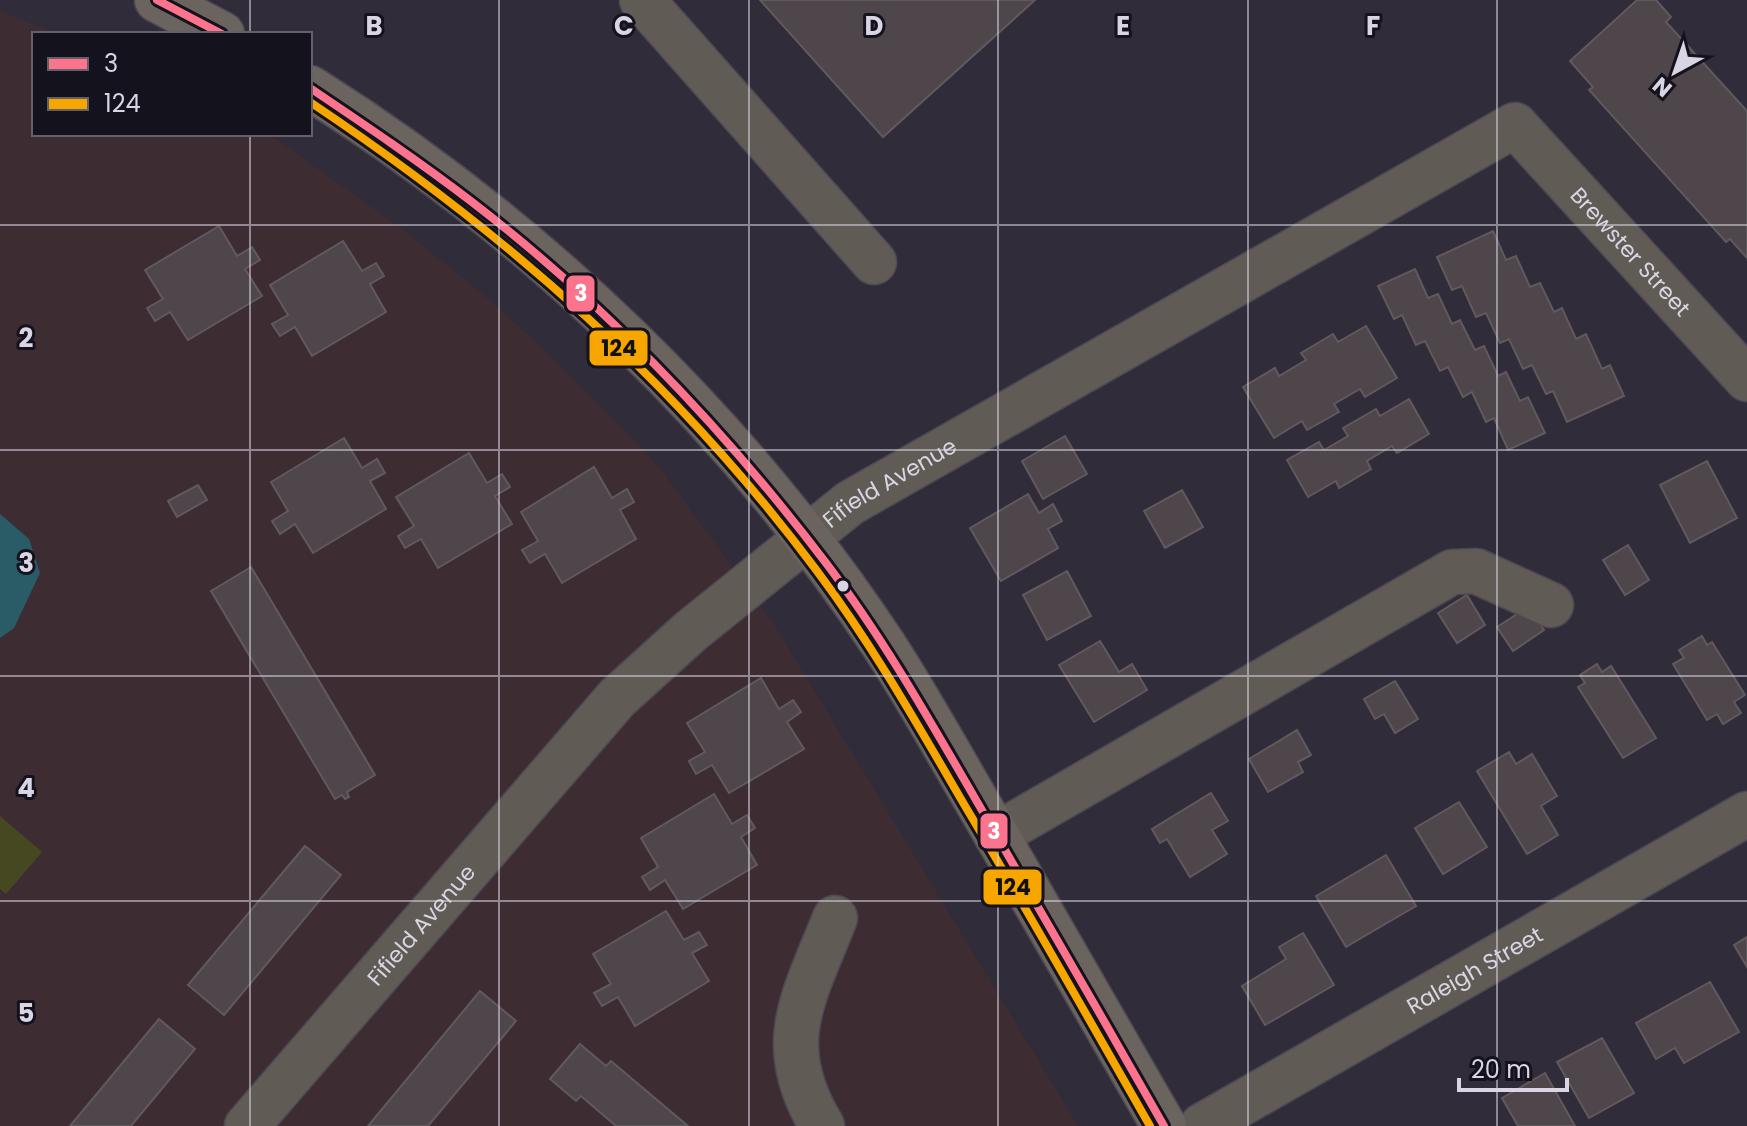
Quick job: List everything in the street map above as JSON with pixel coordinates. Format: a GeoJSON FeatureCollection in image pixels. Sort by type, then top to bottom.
{"type":"FeatureCollection","features":[{"type":"Feature","properties":{"kind":"main road"},"geometry":{"type":"LineString","coordinates":[[157,0],[218,32]]}},
{"type":"Feature","properties":{"kind":"main road"},"geometry":{"type":"LineString","coordinates":[[312,89],[444,182],[537,255],[606,318],[712,425],[806,539],[885,648],[1164,1126]]}},
{"type":"Feature","properties":{"kind":"street"},"geometry":{"type":"LineString","coordinates":[[642,0],[874,262]]}},
{"type":"Feature","properties":{"kind":"street","name":"Fifield Avenue"},"geometry":{"type":"LineString","coordinates":[[247,1126],[617,698],[691,631],[850,503],[1515,125]]}},
{"type":"Feature","properties":{"kind":"street","name":"Brewster Street"},"geometry":{"type":"LineString","coordinates":[[1515,125],[1747,379]]}},
{"type":"Feature","properties":{"kind":"street"},"geometry":{"type":"LineString","coordinates":[[996,835],[1452,572],[1476,571],[1551,605]]}},
{"type":"Feature","properties":{"kind":"street","name":"Raleigh Street"},"geometry":{"type":"LineString","coordinates":[[1202,1126],[1747,814]]}},
{"type":"Feature","properties":{"kind":"street"},"geometry":{"type":"LineString","coordinates":[[822,1126],[804,1087],[794,1034],[799,1011],[835,918]]}},
{"type":"Feature","properties":{"kind":"shaded area"},"geometry":{"type":"Polygon","coordinates":[[[0,11],[53,32],[32,32],[32,136],[272,136],[401,228],[478,290],[541,346],[638,444],[664,473],[776,627],[1078,1126],[0,1126],[0,11]]]}},
{"type":"Feature","properties":{"kind":"green space"},"geometry":{"type":"Polygon","coordinates":[[[0,816],[42,852],[6,894],[0,889],[0,816]]]}},
{"type":"Feature","properties":{"kind":"water"},"geometry":{"type":"Polygon","coordinates":[[[0,514],[29,539],[40,573],[14,628],[0,638],[0,514]]]}},
{"type":"Feature","properties":{"kind":"building"},"geometry":{"type":"Polygon","coordinates":[[[760,0],[1035,0],[883,137],[760,0]]]}},
{"type":"Feature","properties":{"kind":"building"},"geometry":{"type":"Polygon","coordinates":[[[1637,0],[1656,0],[1671,17],[1666,22],[1747,111],[1747,258],[1730,239],[1726,242],[1589,90],[1593,87],[1570,61],[1637,0]]]}},
{"type":"Feature","properties":{"kind":"building"},"geometry":{"type":"Polygon","coordinates":[[[219,226],[237,256],[252,247],[260,260],[245,269],[262,296],[188,340],[170,312],[155,321],[147,308],[163,299],[145,270],[219,226]]]}},
{"type":"Feature","properties":{"kind":"building"},"geometry":{"type":"Polygon","coordinates":[[[1493,231],[1506,260],[1516,256],[1530,287],[1540,283],[1554,312],[1562,308],[1576,339],[1586,334],[1602,369],[1610,365],[1624,396],[1567,422],[1553,391],[1546,394],[1532,365],[1523,369],[1509,339],[1500,343],[1486,313],[1476,317],[1462,286],[1452,290],[1437,257],[1493,231]]]}},
{"type":"Feature","properties":{"kind":"building"},"geometry":{"type":"Polygon","coordinates":[[[343,241],[362,271],[376,263],[384,276],[370,284],[386,312],[312,356],[295,327],[280,336],[272,324],[288,315],[270,285],[343,241]]]}},
{"type":"Feature","properties":{"kind":"building"},"geometry":{"type":"Polygon","coordinates":[[[1415,269],[1428,298],[1438,294],[1452,324],[1460,320],[1475,350],[1484,346],[1498,376],[1506,372],[1520,401],[1528,397],[1545,433],[1508,450],[1494,418],[1486,422],[1472,392],[1463,397],[1448,367],[1440,371],[1425,341],[1416,345],[1402,315],[1394,319],[1378,286],[1415,269]]]}},
{"type":"Feature","properties":{"kind":"building"},"geometry":{"type":"Polygon","coordinates":[[[1366,326],[1397,378],[1365,397],[1360,389],[1334,404],[1339,412],[1307,430],[1302,421],[1274,438],[1243,387],[1275,368],[1279,376],[1306,360],[1301,353],[1333,334],[1338,342],[1366,326]]]}},
{"type":"Feature","properties":{"kind":"building"},"geometry":{"type":"Polygon","coordinates":[[[1409,399],[1429,434],[1397,453],[1392,446],[1367,461],[1371,469],[1339,488],[1336,481],[1308,497],[1287,460],[1319,442],[1324,450],[1348,436],[1343,428],[1376,409],[1380,416],[1409,399]]]}},
{"type":"Feature","properties":{"kind":"building"},"geometry":{"type":"Polygon","coordinates":[[[1065,436],[1087,474],[1043,499],[1022,461],[1065,436]]]}},
{"type":"Feature","properties":{"kind":"building"},"geometry":{"type":"Polygon","coordinates":[[[344,438],[362,468],[377,459],[385,473],[370,481],[386,509],[313,553],[295,524],[280,534],[272,521],[288,511],[271,482],[344,438]]]}},
{"type":"Feature","properties":{"kind":"building"},"geometry":{"type":"Polygon","coordinates":[[[469,453],[487,483],[502,474],[510,487],[495,496],[512,524],[438,568],[421,539],[405,548],[398,536],[414,526],[396,497],[469,453]]]}},
{"type":"Feature","properties":{"kind":"building"},"geometry":{"type":"Polygon","coordinates":[[[1707,461],[1737,518],[1690,543],[1660,485],[1707,461]]]}},
{"type":"Feature","properties":{"kind":"building"},"geometry":{"type":"Polygon","coordinates":[[[594,467],[612,498],[627,489],[634,502],[620,510],[636,539],[562,583],[545,554],[530,563],[522,550],[538,541],[521,512],[594,467]]]}},
{"type":"Feature","properties":{"kind":"building"},"geometry":{"type":"Polygon","coordinates":[[[198,485],[207,500],[177,517],[168,501],[198,485]]]}},
{"type":"Feature","properties":{"kind":"building"},"geometry":{"type":"Polygon","coordinates":[[[1182,490],[1203,527],[1165,548],[1144,511],[1182,490]]]}},
{"type":"Feature","properties":{"kind":"building"},"geometry":{"type":"Polygon","coordinates":[[[1028,494],[1039,513],[1053,504],[1062,521],[1048,529],[1058,548],[1001,581],[970,528],[1028,494]]]}},
{"type":"Feature","properties":{"kind":"building"},"geometry":{"type":"Polygon","coordinates":[[[1628,545],[1649,580],[1625,595],[1603,560],[1628,545]]]}},
{"type":"Feature","properties":{"kind":"building"},"geometry":{"type":"Polygon","coordinates":[[[251,567],[375,775],[347,792],[349,797],[345,799],[342,795],[335,799],[211,591],[251,567]]]}},
{"type":"Feature","properties":{"kind":"building"},"geometry":{"type":"Polygon","coordinates":[[[1067,571],[1091,616],[1047,640],[1023,595],[1067,571]]]}},
{"type":"Feature","properties":{"kind":"building"},"geometry":{"type":"Polygon","coordinates":[[[1467,595],[1485,625],[1457,643],[1438,613],[1467,595]]]}},
{"type":"Feature","properties":{"kind":"building"},"geometry":{"type":"Polygon","coordinates":[[[1528,607],[1544,630],[1513,651],[1497,627],[1528,607]]]}},
{"type":"Feature","properties":{"kind":"building"},"geometry":{"type":"Polygon","coordinates":[[[1702,636],[1707,645],[1712,642],[1745,695],[1734,702],[1741,713],[1723,724],[1717,714],[1707,720],[1673,664],[1684,658],[1679,650],[1702,636]]]}},
{"type":"Feature","properties":{"kind":"building"},"geometry":{"type":"Polygon","coordinates":[[[1100,641],[1119,672],[1132,664],[1147,690],[1094,722],[1059,665],[1100,641]]]}},
{"type":"Feature","properties":{"kind":"building"},"geometry":{"type":"Polygon","coordinates":[[[1597,664],[1602,672],[1611,666],[1656,738],[1623,758],[1578,687],[1585,683],[1580,675],[1597,664]]]}},
{"type":"Feature","properties":{"kind":"building"},"geometry":{"type":"Polygon","coordinates":[[[761,678],[779,709],[793,700],[801,712],[787,722],[804,749],[729,793],[712,765],[696,774],[689,761],[705,752],[687,723],[761,678]]]}},
{"type":"Feature","properties":{"kind":"building"},"geometry":{"type":"Polygon","coordinates":[[[1395,681],[1418,719],[1395,733],[1384,714],[1375,719],[1364,699],[1395,681]]]}},
{"type":"Feature","properties":{"kind":"building"},"geometry":{"type":"Polygon","coordinates":[[[1297,730],[1311,755],[1298,762],[1303,772],[1268,792],[1249,759],[1297,730]]]}},
{"type":"Feature","properties":{"kind":"building"},"geometry":{"type":"Polygon","coordinates":[[[1509,752],[1516,764],[1532,754],[1557,796],[1541,806],[1558,835],[1527,854],[1477,771],[1509,752]]]}},
{"type":"Feature","properties":{"kind":"building"},"geometry":{"type":"Polygon","coordinates":[[[1211,793],[1228,821],[1212,830],[1227,854],[1190,877],[1167,839],[1160,843],[1152,829],[1211,793]]]}},
{"type":"Feature","properties":{"kind":"building"},"geometry":{"type":"Polygon","coordinates":[[[714,794],[732,824],[747,815],[755,828],[741,837],[757,865],[683,909],[665,880],[650,890],[642,877],[658,867],[641,838],[714,794]]]}},
{"type":"Feature","properties":{"kind":"building"},"geometry":{"type":"Polygon","coordinates":[[[1459,802],[1487,847],[1443,874],[1415,828],[1459,802]]]}},
{"type":"Feature","properties":{"kind":"building"},"geometry":{"type":"Polygon","coordinates":[[[305,846],[341,875],[224,1015],[188,985],[305,846]]]}},
{"type":"Feature","properties":{"kind":"building"},"geometry":{"type":"Polygon","coordinates":[[[1386,855],[1416,906],[1346,947],[1316,896],[1386,855]]]}},
{"type":"Feature","properties":{"kind":"building"},"geometry":{"type":"Polygon","coordinates":[[[666,911],[684,940],[699,932],[707,945],[692,953],[709,981],[635,1026],[618,997],[602,1006],[594,993],[611,984],[593,954],[666,911]]]}},
{"type":"Feature","properties":{"kind":"building"},"geometry":{"type":"Polygon","coordinates":[[[1303,933],[1334,985],[1265,1025],[1242,986],[1286,959],[1279,947],[1303,933]]]}},
{"type":"Feature","properties":{"kind":"building"},"geometry":{"type":"Polygon","coordinates":[[[1747,937],[1747,967],[1734,945],[1747,937]]]}},
{"type":"Feature","properties":{"kind":"building"},"geometry":{"type":"Polygon","coordinates":[[[1710,982],[1739,1032],[1684,1063],[1675,1048],[1656,1059],[1636,1023],[1710,982]]]}},
{"type":"Feature","properties":{"kind":"building"},"geometry":{"type":"Polygon","coordinates":[[[480,991],[516,1021],[428,1126],[368,1126],[480,991]]]}},
{"type":"Feature","properties":{"kind":"building"},"geometry":{"type":"Polygon","coordinates":[[[159,1019],[195,1049],[131,1126],[70,1126],[159,1019]]]}},
{"type":"Feature","properties":{"kind":"building"},"geometry":{"type":"Polygon","coordinates":[[[1602,1038],[1634,1093],[1589,1118],[1557,1062],[1602,1038]]]}},
{"type":"Feature","properties":{"kind":"building"},"geometry":{"type":"Polygon","coordinates":[[[580,1044],[606,1066],[611,1061],[688,1126],[616,1126],[581,1096],[576,1101],[550,1079],[580,1044]]]}},
{"type":"Feature","properties":{"kind":"building"},"geometry":{"type":"Polygon","coordinates":[[[1545,1073],[1575,1126],[1518,1126],[1502,1098],[1545,1073]]]}},
{"type":"Feature","properties":{"kind":"transit line","name":"3"},"geometry":{"type":"LineString","coordinates":[[157,0],[218,32]]}},
{"type":"Feature","properties":{"kind":"transit line","name":"3"},"geometry":{"type":"LineString","coordinates":[[312,89],[452,187],[570,283],[661,371],[787,513],[847,591],[905,679],[1164,1126]]}},
{"type":"Feature","properties":{"kind":"transit line","name":"124"},"geometry":{"type":"LineString","coordinates":[[312,103],[452,204],[584,315],[706,436],[763,502],[838,600],[896,689],[1150,1126]]}}]}
